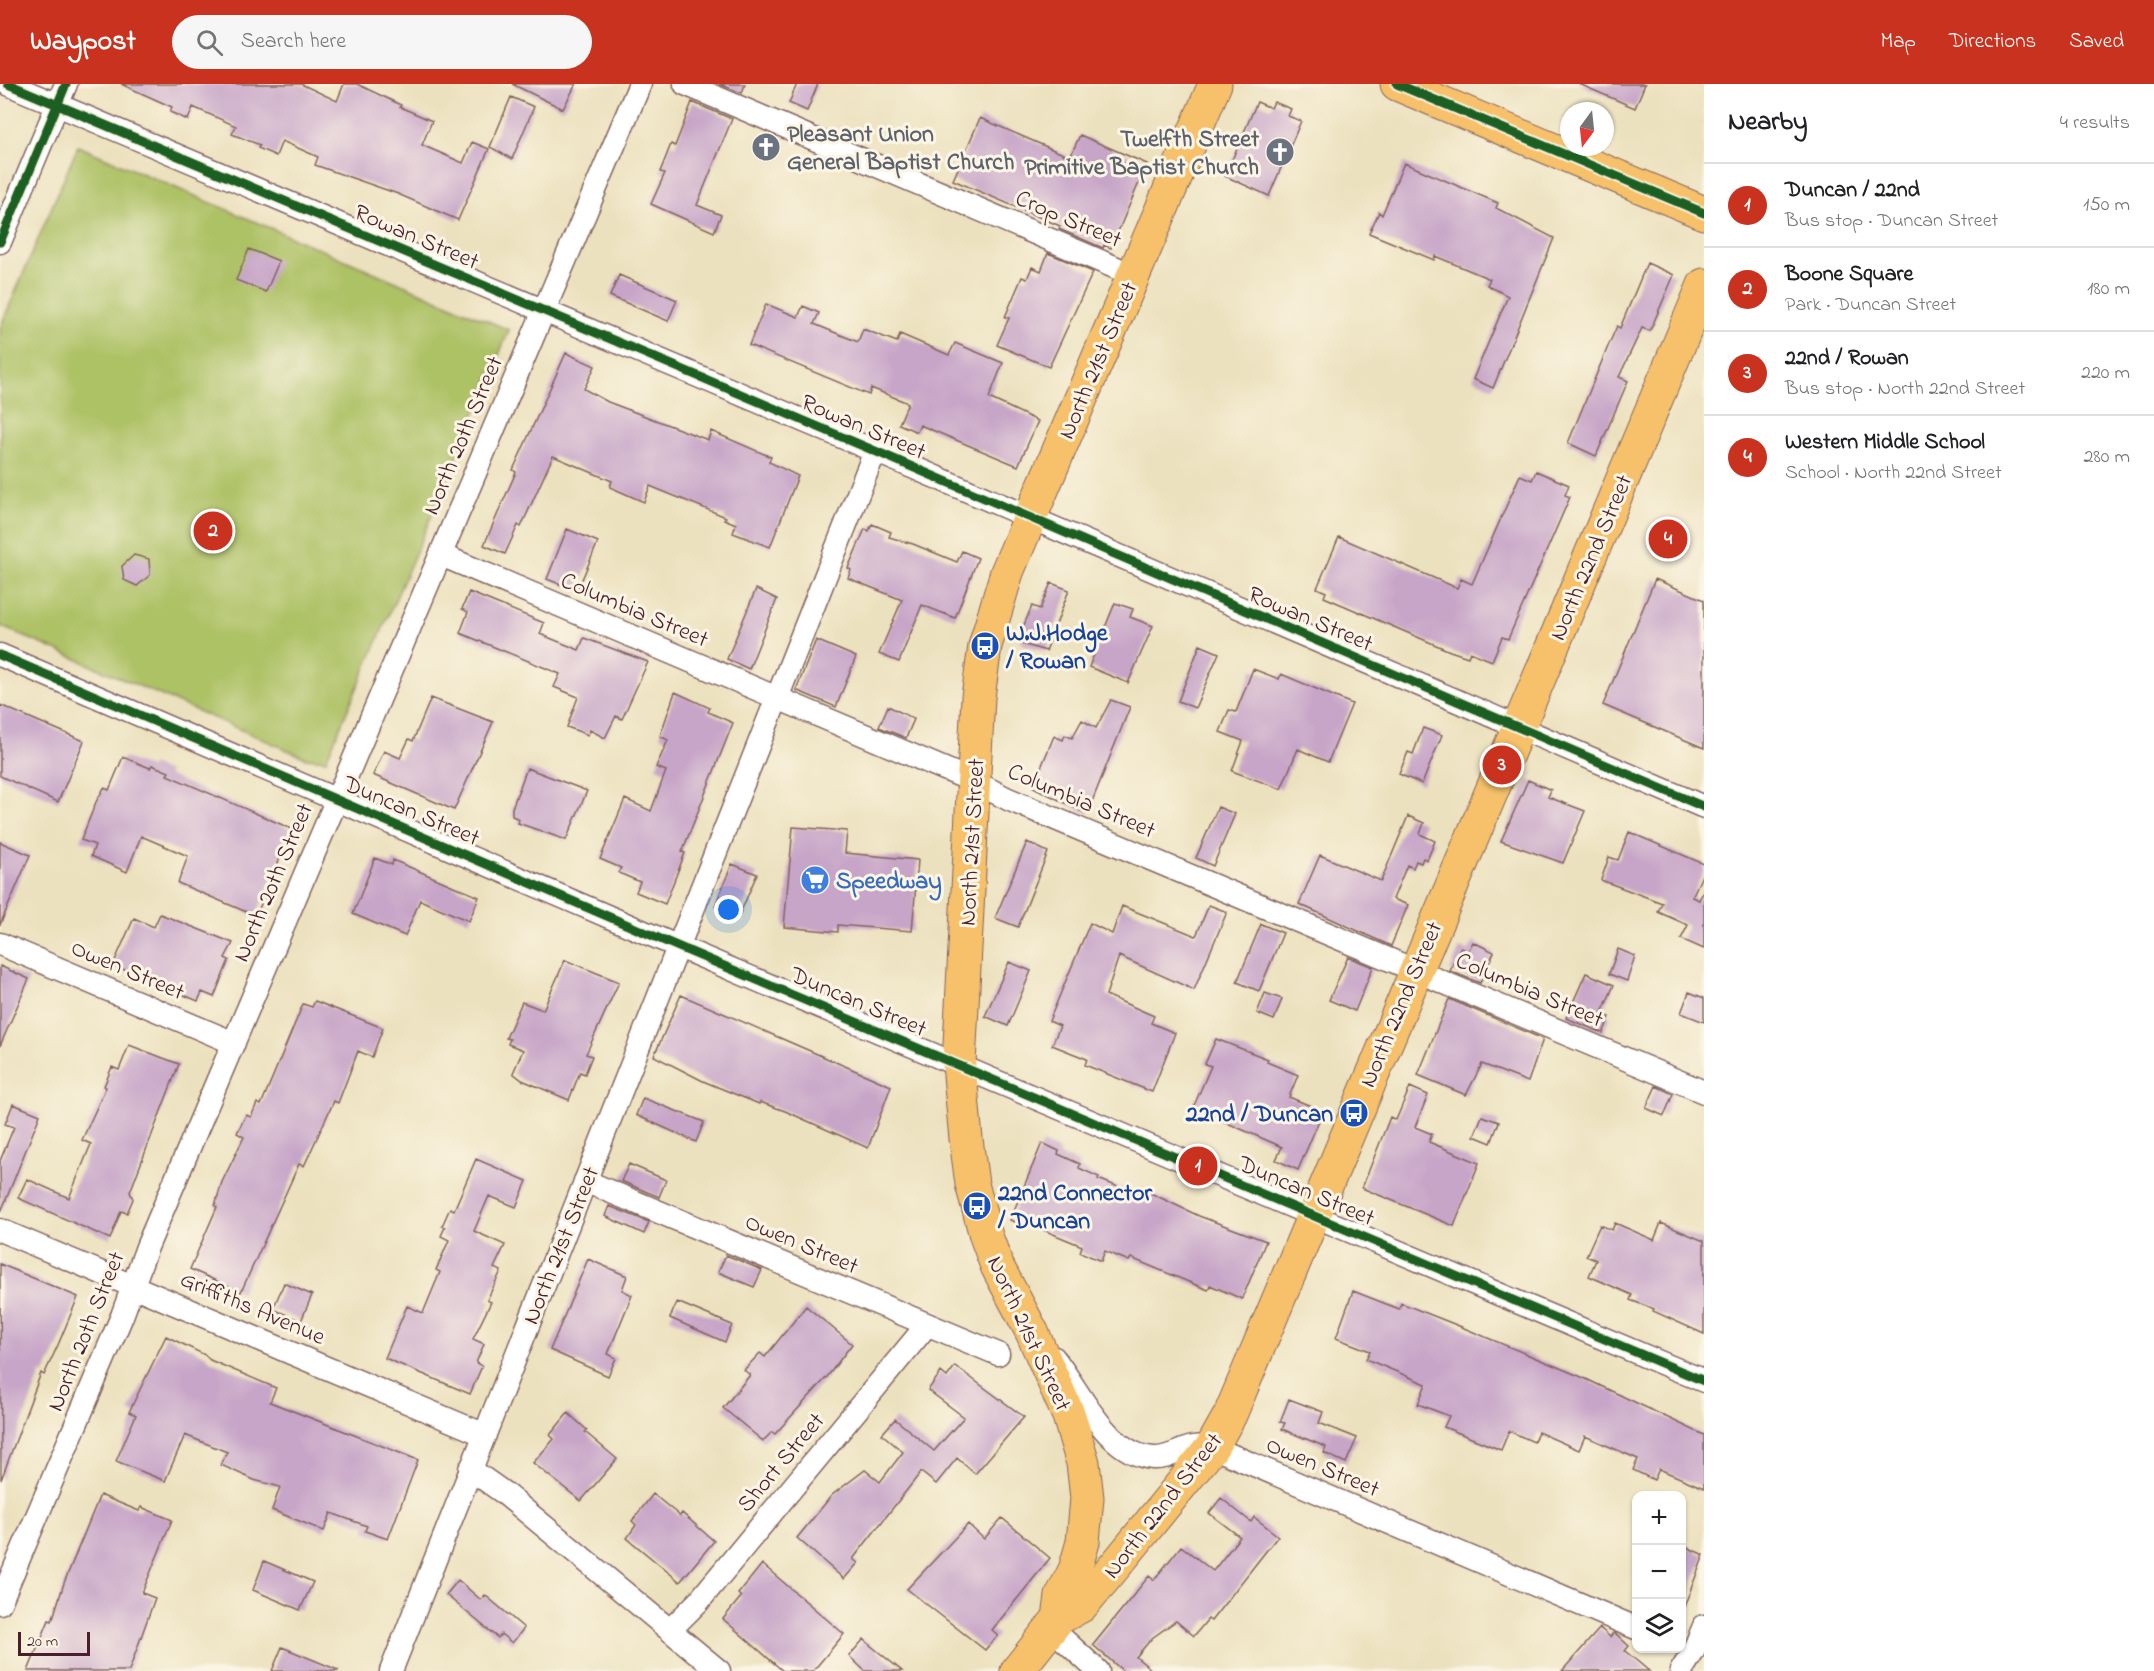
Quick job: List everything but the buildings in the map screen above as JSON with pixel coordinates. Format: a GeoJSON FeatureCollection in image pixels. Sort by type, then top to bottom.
{"type":"FeatureCollection","features":[{"type":"Feature","properties":{"kind":"main road","name":"North 21st Street"},"geometry":{"type":"LineString","coordinates":[[1055,1623],[1062,1596],[1075,1570],[1083,1542],[1087,1498],[1077,1437],[1032,1332],[997,1266],[980,1216],[966,1139],[959,1064],[978,698],[985,646],[1006,572],[1215,84]]}},
{"type":"Feature","properties":{"kind":"main road"},"geometry":{"type":"LineString","coordinates":[[1397,84],[1704,213]]}},
{"type":"Feature","properties":{"kind":"main road","name":"North 22nd Street"},"geometry":{"type":"LineString","coordinates":[[1017,1671],[1055,1623],[1081,1606],[1212,1447],[1230,1414],[1311,1215],[1704,285]]}},
{"type":"Feature","properties":{"kind":"street","name":"Rowan Street"},"geometry":{"type":"LineString","coordinates":[[8,84],[875,451],[1704,807]]}},
{"type":"Feature","properties":{"kind":"street"},"geometry":{"type":"LineString","coordinates":[[0,242],[66,84]]}},
{"type":"Feature","properties":{"kind":"street","name":"North 20th Street"},"geometry":{"type":"LineString","coordinates":[[0,1603],[640,84]]}},
{"type":"Feature","properties":{"kind":"street","name":"Crop Street"},"geometry":{"type":"LineString","coordinates":[[685,84],[1133,275]]}},
{"type":"Feature","properties":{"kind":"street","name":"North 21st Street"},"geometry":{"type":"LineString","coordinates":[[391,1671],[875,451]]}},
{"type":"Feature","properties":{"kind":"street","name":"Columbia Street"},"geometry":{"type":"LineString","coordinates":[[441,555],[775,699],[975,782],[1008,799],[1704,1092]]}},
{"type":"Feature","properties":{"kind":"street","name":"Duncan Street"},"geometry":{"type":"LineString","coordinates":[[0,655],[679,947],[1704,1381]]}},
{"type":"Feature","properties":{"kind":"street","name":"Owen Street"},"geometry":{"type":"LineString","coordinates":[[0,944],[234,1043]]}},
{"type":"Feature","properties":{"kind":"street","name":"Owen Street"},"geometry":{"type":"LineString","coordinates":[[585,1181],[998,1354]]}},
{"type":"Feature","properties":{"kind":"street","name":"Griffiths Avenue"},"geometry":{"type":"LineString","coordinates":[[0,1230],[485,1435]]}},
{"type":"Feature","properties":{"kind":"street","name":"Short Street"},"geometry":{"type":"LineString","coordinates":[[670,1630],[698,1602],[927,1325]]}},
{"type":"Feature","properties":{"kind":"street"},"geometry":{"type":"LineString","coordinates":[[1032,1332],[1068,1376],[1109,1438],[1133,1454],[1153,1458],[1166,1457],[1193,1447],[1212,1447]]}},
{"type":"Feature","properties":{"kind":"street","name":"Owen Street"},"geometry":{"type":"LineString","coordinates":[[1212,1447],[1632,1626]]}},
{"type":"Feature","properties":{"kind":"street"},"geometry":{"type":"LineString","coordinates":[[470,1469],[504,1493],[720,1671]]}},
{"type":"Feature","properties":{"kind":"street"},"geometry":{"type":"LineString","coordinates":[[1055,1623],[1098,1671]]}},
{"type":"Feature","properties":{"kind":"street"},"geometry":{"type":"LineString","coordinates":[[1681,1671],[1693,1652],[1704,1626]]}},
{"type":"Feature","properties":{"kind":"green space"},"geometry":{"type":"Polygon","coordinates":[[[78,146],[509,330],[466,436],[326,760],[306,758],[0,626],[0,328],[78,146]]]}},
{"type":"Feature","properties":{"kind":"cycle path"},"geometry":{"type":"LineString","coordinates":[[8,84],[875,451],[1704,807]]}},
{"type":"Feature","properties":{"kind":"cycle path"},"geometry":{"type":"LineString","coordinates":[[0,242],[66,84]]}},
{"type":"Feature","properties":{"kind":"cycle path"},"geometry":{"type":"LineString","coordinates":[[1397,84],[1704,213]]}},
{"type":"Feature","properties":{"kind":"cycle path"},"geometry":{"type":"LineString","coordinates":[[0,655],[679,947],[1704,1381]]}},
{"type":"Feature","properties":{"kind":"place","name":"Pleasant Union General Baptist Church"},"geometry":{"type":"Point","coordinates":[766,147]}},
{"type":"Feature","properties":{"kind":"place","name":"Twelfth Street Primitive Baptist Church"},"geometry":{"type":"Point","coordinates":[1280,152]}},
{"type":"Feature","properties":{"kind":"place","name":"Boone Square"},"geometry":{"type":"Point","coordinates":[213,531]}},
{"type":"Feature","properties":{"kind":"place","name":"Western Middle School"},"geometry":{"type":"Point","coordinates":[1668,539]}},
{"type":"Feature","properties":{"kind":"place","name":"W.J.Hodge / Rowan"},"geometry":{"type":"Point","coordinates":[985,646]}},
{"type":"Feature","properties":{"kind":"place","name":"22nd / Rowan"},"geometry":{"type":"Point","coordinates":[1502,765]}},
{"type":"Feature","properties":{"kind":"place","name":"Speedway"},"geometry":{"type":"Point","coordinates":[815,880]}},
{"type":"Feature","properties":{"kind":"place","name":"22nd / Duncan"},"geometry":{"type":"Point","coordinates":[1354,1113]}},
{"type":"Feature","properties":{"kind":"place","name":"Duncan / 22nd"},"geometry":{"type":"Point","coordinates":[1198,1166]}},
{"type":"Feature","properties":{"kind":"place","name":"22nd Connector / Duncan"},"geometry":{"type":"Point","coordinates":[977,1206]}}]}
